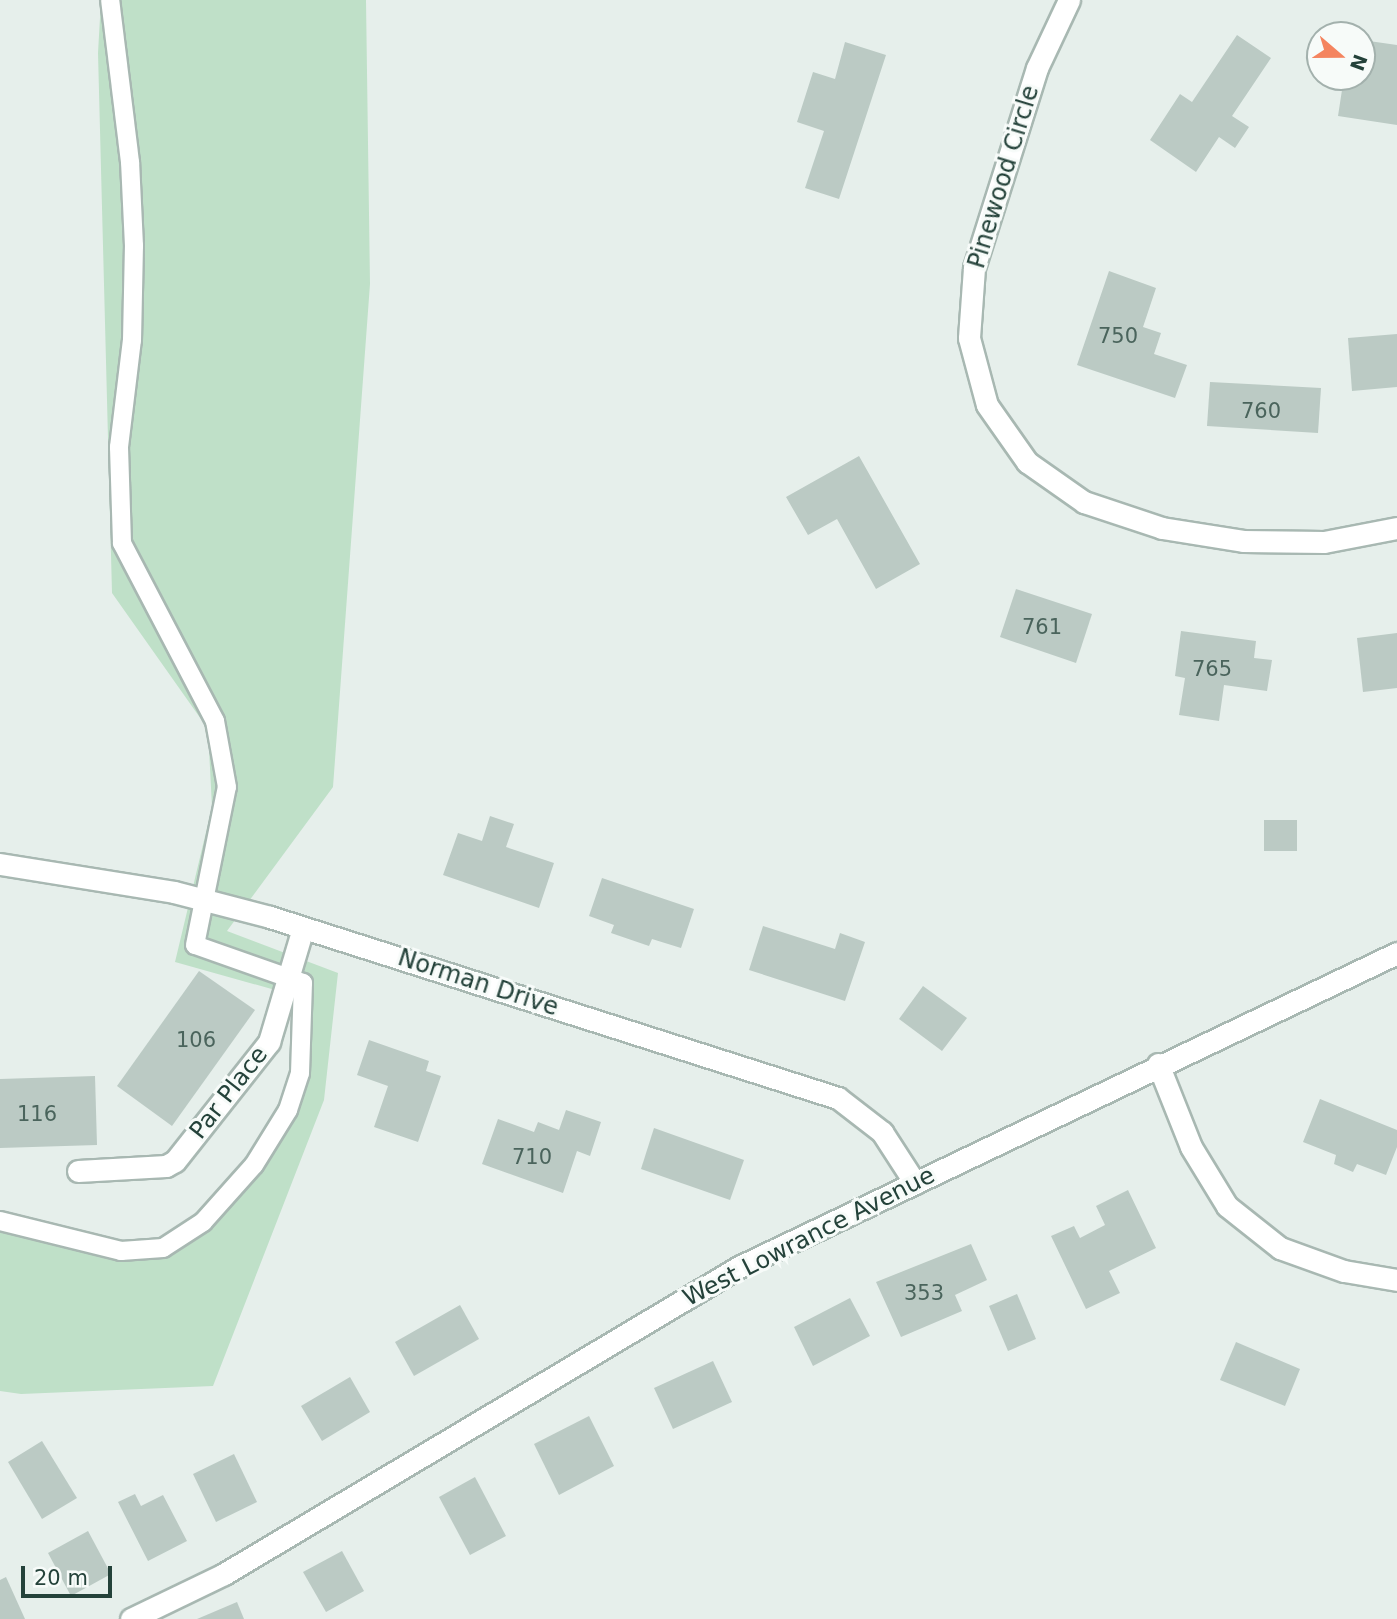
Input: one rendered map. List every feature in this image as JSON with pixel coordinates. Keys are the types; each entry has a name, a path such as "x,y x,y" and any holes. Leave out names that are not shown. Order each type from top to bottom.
{"street":[{"name":"Pinewood Circle","path":"1069,0 1037,68 974,268 969,338 987,405 1027,462 1084,502 1162,528 1242,541 1324,542 1397,528"},
{"name":"Norman Drive","path":"0,864 205,900 303,928 838,1098 882,1132 915,1183"},
{"name":"Par Place","path":"78,1171 166,1166 175,1161 269,1042 303,928"},
{"name":"West Lowrance Avenue","path":"131,1619 224,1574 739,1268 1158,1065 1397,953"},
{"path":"1158,1065 1191,1147 1227,1206 1280,1248 1344,1271 1397,1280"}],"lane":[{"path":"0,1221 121,1251 163,1248 203,1222 254,1165 296,1091 303,983 195,945 227,787 215,721 122,543 119,447 132,340 134,246 130,162 110,0"}],"green space":[{"path":"101,0 366,0 370,284 333,787 227,931 338,973 324,1100 213,1386 21,1394 0,1391 0,1211 101,1243 174,1236 211,1206 300,1093 300,997 175,962 212,807 208,729 112,593 98,53"}],"building":[{"path":"1237,35 1271,58 1232,116 1249,127 1235,148 1219,137 1196,172 1150,140 1180,94 1192,102"},
{"path":"845,42 886,55 839,199 805,188 824,131 797,122 813,72 835,79"},
{"path":"1376,42 1397,45 1397,125 1338,116 1342,91 1376,91"},
{"path":"1109,271 1156,288 1143,327 1161,333 1154,354 1187,365 1175,398 1077,365"},
{"path":"1397,334 1397,387 1352,391 1348,338"},
{"path":"1210,382 1321,388 1318,433 1207,426"},
{"path":"859,456 920,564 876,589 837,519 808,535 786,497"},
{"path":"1016,589 1092,614 1076,663 1000,637"},
{"path":"1181,631 1256,641 1254,658 1272,660 1267,691 1224,685 1219,721 1179,715 1185,678 1175,676"},
{"path":"1397,633 1397,688 1363,692 1357,638"},
{"path":"490,816 514,824 506,847 554,863 539,908 443,875 458,833 482,841"},
{"path":"1264,820 1297,820 1297,851 1264,851"},
{"path":"602,878 694,909 681,948 652,939 649,946 611,933 614,925 589,916"},
{"path":"763,926 835,949 840,933 865,942 845,1001 749,970"},
{"path":"199,971 255,1010 172,1126 117,1086"},
{"path":"923,986 967,1018 942,1051 899,1019"},
{"path":"369,1040 429,1061 426,1071 441,1076 418,1142 374,1127 388,1086 357,1075"},
{"path":"95,1076 97,1145 0,1148 0,1079"},
{"path":"1320,1099 1397,1130 1397,1147 1386,1175 1357,1164 1353,1172 1334,1164 1336,1155 1303,1142"},
{"path":"566,1110 601,1122 590,1156 577,1151 563,1193 482,1164 498,1119 534,1132 538,1122 559,1130"},
{"path":"654,1128 744,1160 730,1200 641,1169"},
{"path":"1128,1190 1156,1248 1109,1271 1120,1293 1086,1309 1051,1236 1074,1226 1080,1238 1105,1225 1096,1206"},
{"path":"971,1244 987,1280 955,1295 962,1311 901,1337 876,1282"},
{"path":"1017,1294 1036,1339 1008,1351 989,1306"},
{"path":"850,1298 870,1336 813,1366 794,1327"},
{"path":"460,1305 479,1339 414,1376 395,1342"},
{"path":"1236,1342 1300,1369 1285,1406 1220,1380"},
{"path":"713,1361 732,1402 673,1429 654,1388"},
{"path":"350,1377 370,1412 322,1441 301,1406"},
{"path":"589,1416 614,1466 559,1495 534,1444"},
{"path":"42,1441 77,1498 42,1519 8,1462"},
{"path":"234,1454 257,1502 216,1522 193,1474"},
{"path":"475,1477 506,1536 470,1555 439,1497"},
{"path":"135,1494 141,1506 163,1495 187,1541 148,1561 118,1502"},
{"path":"88,1531 111,1574 71,1596 48,1553"},
{"path":"342,1551 364,1591 326,1612 303,1572"},
{"path":"6,1577 25,1619 0,1619 0,1580"},
{"path":"237,1602 244,1619 197,1619"}]}
